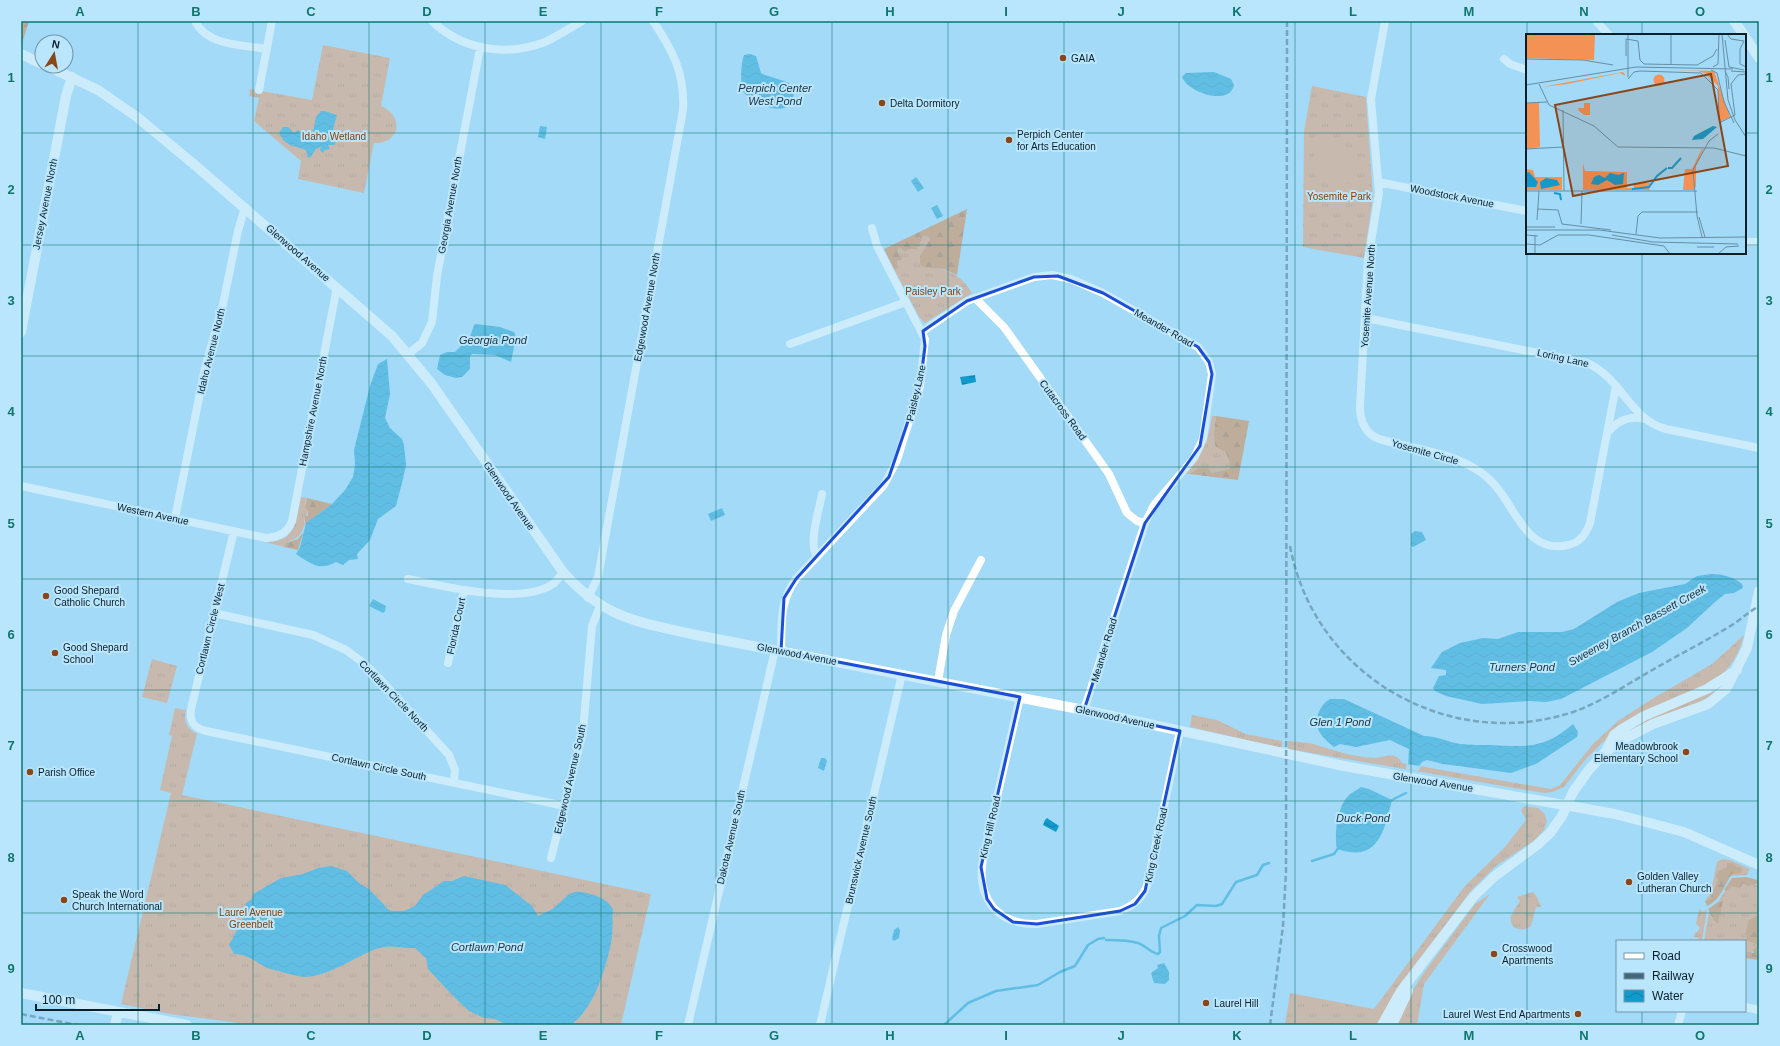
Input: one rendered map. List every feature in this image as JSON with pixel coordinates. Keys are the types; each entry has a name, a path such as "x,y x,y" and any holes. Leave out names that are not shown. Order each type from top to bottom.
{"street":[{"path":"195,21 204,33 214,39 267,49"},
{"path":"259,90 272,21"},
{"path":"432,21 451,36 480,48 499,50 531,46 554,37 582,21"},
{"name":"Edgewood Avenue North","path":"588,598 598,577 683,110 681,73 672,50 653,21"},
{"name":"Yosemite Avenue North","path":"1365,428 1361,419 1360,406 1368,260 1378,205 1378,182 1371,99 1385,21"},
{"path":"1596,21 1608,34"},
{"path":"1734,21 1743,34"},
{"path":"1746,39 1759,58"},
{"name":"Georgia Avenue North","path":"408,354 422,343 432,322 438,276 480,48"},
{"path":"21,54 34,60"},
{"path":"1504,59 1510,64 1526,70"},
{"name":"Glenwood Avenue","path":"65,74 98,90 119,104 245,207 378,323 408,354 449,409 563,572 588,598 616,614 648,624 1084,710 1386,774 1567,805 1632,818 1701,838 1759,865"},
{"name":"Jersey Avenue North","path":"21,332 66,96 72,77"},
{"name":"Woodstock Avenue","path":"1378,182 1526,211"},
{"name":"Idaho Avenue North","path":"175,518 205,368 223,304 238,231 245,207"},
{"name":"Paisley Lane","path":"778,650 784,598 796,579 879,492 894,467 920,386 925,346 923,331 877,246 872,228"},
{"path":"1746,242 1759,242"},
{"name":"Meander Road","path":"923,331 962,304 975,298 1034,277 1058,276 1070,279 1103,293 1198,347 1209,362 1212,374 1202,439 1194,458 1154,505 1145,523 1084,710"},
{"name":"Hampshire Avenue North","path":"284,533 292,521 337,287"},
{"name":"Cutacross Road","path":"975,298 1004,327 1109,474 1127,513 1137,521 1145,523"},
{"path":"790,344 906,302"},
{"name":"Loring Lane","path":"1366,318 1581,361 1600,369 1644,419 1652,424 1666,429 1759,448"},
{"name":"Yosemite Circle","path":"1365,428 1378,438 1454,458 1477,470 1501,492 1527,533 1538,541 1560,547 1576,543 1588,529 1616,386"},
{"path":"1607,432 1613,425 1625,419 1638,417 1644,419"},
{"name":"Western Avenue","path":"21,486 266,538 278,536 284,533"},
{"path":"817,557 814,552 813,543 822,494"},
{"name":"Cortlawn Circle West","path":"195,726 191,719 191,709 234,531"},
{"path":"938,681 946,636 954,611 981,560"},
{"path":"408,579 464,590 509,594 529,592 553,584 563,572"},
{"name":"Florida Court","path":"448,663 464,590"},
{"path":"1382,1025 1401,991 1466,906 1484,886 1550,833 1582,779 1605,752 1624,739 1653,724 1700,708 1715,700 1726,689 1748,648 1759,591"},
{"name":"Edgewood Avenue South","path":"551,858 583,732 592,626 600,606"},
{"name":"Cortlawn Circle North","path":"214,613 314,635 346,650 369,668 449,755 455,770 454,782"},
{"name":"Dakota Avenue South","path":"688,1025 778,650"},
{"name":"Brunswick Avenue South","path":"820,1025 902,674"},
{"name":"King Hill Road","path":"1020,697 983,858 981,878 987,899 994,909 1003,916 1025,924 1037,924"},
{"name":"Cortlawn Circle South","path":"195,726 206,731 565,806"},
{"name":"King Creek Road","path":"1037,924 1120,911 1135,904 1146,891 1180,731"},
{"path":"1392,1025 1405,996 1433,949"},
{"path":"21,993 187,1025"},
{"path":"1746,1007 1759,1010"},
{"path":"115,1025 118,1012"},
{"path":"1678,1025 1682,1012"}],"highlighted area":[{"path":"1058,276 1103,293 1198,347 1209,362 1212,374 1200,446 1145,523 1084,710 1180,731 1145,891 1135,904 1120,911 1037,924 1013,922 994,909 987,899 981,867 1020,697 781,651 784,598 796,579 889,477 920,386 925,346 923,331 967,301 1034,277"}],"green space":[{"path":"21,21 29,21 21,47"},
{"path":"1237,21 1237,22 1152,22"},
{"name":"Idaho Wetland","path":"323,45 390,58 381,106 394,116 396,129 394,134 389,139 383,142 374,143 364,193 298,179 301,161 254,121 259,98 249,96 250,89 312,100"},
{"name":"Yosemite Park","path":"1312,86 1366,97 1373,197 1364,258 1303,247 1304,131"},
{"path":"1314,135 1333,139 1346,146 1353,159 1355,179 1314,176"},
{"path":"1335,184 1357,184 1356,199 1335,198"},
{"path":"967,209 957,275 944,269 923,267 920,264 920,256 930,239 927,235 923,236 917,249 909,249 905,252 899,247 898,252 902,257 901,260 897,261 898,268 894,269 884,249"},
{"name":"Paisley Park","path":"927,235 930,239 920,256 924,267 939,268 958,276 968,286 972,293 925,323 919,317 894,269 897,267 899,247 905,252 923,236"},
{"path":"1212,416 1216,416 1214,433 1215,446 1225,450 1230,463 1230,470 1212,473 1199,468 1189,474 1186,474 1204,447"},
{"path":"1216,416 1249,421 1238,480 1189,474 1199,468 1208,468 1212,473 1230,469 1230,463 1225,451 1215,446 1214,433"},
{"path":"301,497 307,498 305,503 308,511 304,522 305,524 300,535 286,543 284,547 265,542 283,539 289,535 296,522"},
{"path":"307,498 332,504 305,524 305,517 308,515 308,511 305,507"},
{"path":"303,533 298,550 284,547 286,543 298,539"},
{"path":"1744,635 1733,661 1715,681 1609,736 1585,760 1564,787 1552,792 1544,793 1288,749 1288,741 1310,743 1358,756 1374,758 1393,756 1399,759 1402,763 1551,789 1560,785 1593,744 1618,721 1712,664"},
{"path":"152,659 177,666 167,703 142,697"},
{"path":"1713,690 1715,693 1692,706 1628,733 1626,729"},
{"name":"Laurel Avenue Greenbelt","path":"175,708 186,710 185,718 188,727 197,734 182,795 651,894 621,1025 254,1025 170,1014 121,1004 171,793 160,790 172,736 169,735"},
{"path":"1192,715 1217,720 1246,734 1282,741 1282,748 1190,727"},
{"path":"1524,806 1538,808 1544,813 1547,821 1544,830 1535,840 1496,866 1470,892 1404,981 1379,1025 1285,1025 1290,993 1374,1009 1464,887 1505,847 1526,820 1521,810"},
{"path":"1722,859 1730,860 1750,869 1747,875 1731,876 1735,867 1718,871 1715,876 1718,879 1710,899 1705,901 1711,892 1717,862"},
{"path":"1727,863 1732,863 1736,867 1740,867 1742,869 1741,873 1732,874 1719,896 1712,904 1707,906 1705,901 1710,899 1718,879 1715,876 1718,871 1727,867"},
{"path":"1746,877 1758,880 1757,884 1747,886 1743,883 1740,888 1732,886 1726,891 1724,890 1732,878"},
{"path":"1743,883 1759,885 1759,915 1754,918 1745,935 1747,936 1746,939 1757,946 1752,953 1746,953 1746,940 1704,940 1709,912 1715,923 1719,901 1718,902 1723,894 1733,886"},
{"path":"1533,892 1541,907 1536,907 1531,926 1524,929 1514,927 1511,916 1520,901 1517,897"},
{"path":"1490,894 1424,984 1417,1025 1395,1025 1408,997 1425,971 1475,904"},
{"path":"1723,901 1718,924 1714,921 1708,909 1718,902"},
{"path":"1699,909 1703,912 1707,910 1702,940 1696,937 1694,938 1695,932 1697,932 1700,928 1696,924"},
{"path":"1759,915 1759,960 1746,958 1746,953 1754,953 1753,950 1757,946 1756,944 1746,940 1747,936 1745,935 1749,920"}],"water":[{"name":"Perpich Center West Pond","path":"750,54 756,56 761,73 788,83 794,87 791,103 787,107 776,109 769,107 755,101 744,93 741,83 742,63 744,55"},
{"path":"1214,72 1231,79 1234,85 1231,92 1225,95 1208,95 1192,88 1182,77 1186,73"},
{"path":"321,111 337,115 332,133 337,134 335,145 328,145 330,149 325,150 323,153 320,150 321,147 316,149 310,158 308,157 306,150 290,145 284,141 279,133 283,127 288,127 294,133 298,130 304,134 309,131 313,132 316,117"},
{"path":"540,126 547,127 545,139 538,137"},
{"path":"916,177 924,188 918,192 911,181"},
{"path":"937,205 943,216 937,219 931,208"},
{"name":"Georgia Pond","path":"474,325 500,327 514,332 516,337 511,362 495,355 472,354 470,356 470,369 462,377 456,378 445,375 437,369 440,355 447,352 455,352 470,337"},
{"path":"387,359 390,394 385,418 390,428 402,439 406,465 396,506 378,519 370,540 357,554 358,559 349,560 343,565 336,562 325,566 315,565 296,554 300,547 306,523 332,504 345,490 353,477 355,465 354,450 370,386 378,364"},
{"path":"975,375 976,382 962,385 960,377"},
{"path":"722,508 725,515 711,521 708,514"},
{"path":"1415,531 1422,532 1426,540 1413,547 1411,546 1411,534"},
{"name":"Turners Pond","path":"1711,574 1724,575 1732,578 1742,584 1743,588 1734,593 1725,594 1687,628 1652,652 1561,699 1546,702 1528,701 1482,704 1446,696 1435,691 1433,688 1439,676 1446,675 1446,670 1431,668 1442,652 1460,643 1483,638 1498,639 1518,632 1562,632 1574,629 1617,602 1639,593 1685,584 1697,576"},
{"path":"373,599 386,606 383,613 369,606"},
{"name":"Glen 1 Pond","path":"1330,699 1344,699 1424,736 1460,744 1515,746 1535,745 1553,738 1573,724 1578,732 1577,737 1536,764 1511,773 1443,764 1427,760 1422,762 1417,769 1408,767 1409,749 1390,740 1356,747 1340,744 1334,747 1321,735 1317,724 1320,709"},
{"path":"821,758 825,758 827,761 824,771 818,768"},
{"name":"Duck Pond","path":"1361,787 1369,789 1392,800 1386,823 1377,842 1370,848 1362,852 1351,852 1337,849 1336,829 1341,807 1348,796"},
{"path":"1047,818 1059,826 1056,832 1043,825"},
{"name":"Cortlawn Pond","path":"331,866 347,871 360,884 369,889 391,911 404,911 415,906 423,895 444,881 452,881 464,876 505,885 532,906 538,916 553,908 572,893 586,893 602,898 613,909 612,937 603,973 593,998 579,1018 570,1025 507,1025 495,1019 484,1018 469,1011 428,969 426,958 415,948 380,948 332,970 315,976 306,977 267,968 247,957 234,954 229,945 246,913 246,903 252,899 253,894 281,878 303,874 318,868"},
{"path":"898,927 900,930 899,938 894,941 892,939 894,930"},
{"path":"1164,963 1169,972 1169,980 1165,984 1154,983 1151,973 1158,968 1157,965"}],"pier":[{"path":"1406,764 1421,766 1418,771 1406,769"}],"waterway":[{"name":"Sweeney Branch Bassett Creek","path":"1390,801 1406,793"},
{"name":"Sweeney Branch Bassett Creek","path":"1312,861 1334,854 1339,847"},
{"name":"Sweeney Branch Bassett Creek","path":"1106,940 1134,942 1141,944 1158,954 1160,952 1159,936 1161,928 1185,916 1197,905 1216,906 1222,904 1236,882 1257,875 1263,865 1269,863"},
{"name":"Sweeney Branch Bassett Creek","path":"944,1025 968,1003 996,991 1038,985 1060,972 1075,966 1088,945 1098,939 1104,938"}],"railway":[{"path":"1270,1025 1283,926 1286,872 1287,21"},
{"path":"1290,546 1304,592 1327,633 1357,666 1394,693 1435,712 1480,722 1526,722 1573,712 1609,696 1653,669 1721,632 1759,606"},
{"path":"21,1014 77,1025"}],"place":[{"name":"GAIA","path":"1063,58"},
{"name":"Delta Dormitory","path":"882,103"},
{"name":"Perpich Center for Arts Education","path":"1009,140"},
{"name":"Good Shepard Catholic Church","path":"46,596"},
{"name":"Good Shepard School","path":"55,653"},
{"name":"Meadowbrook Elementary School","path":"1686,752"},
{"name":"Parish Office","path":"30,772"},
{"name":"Golden Valley Lutheran Church","path":"1629,882"},
{"name":"Speak the Word Church International","path":"64,900"},
{"name":"Crosswood Apartments","path":"1494,954"},
{"name":"Laurel Hill","path":"1206,1003"},
{"name":"Laurel West End Apartments","path":"1578,1014"}]}
